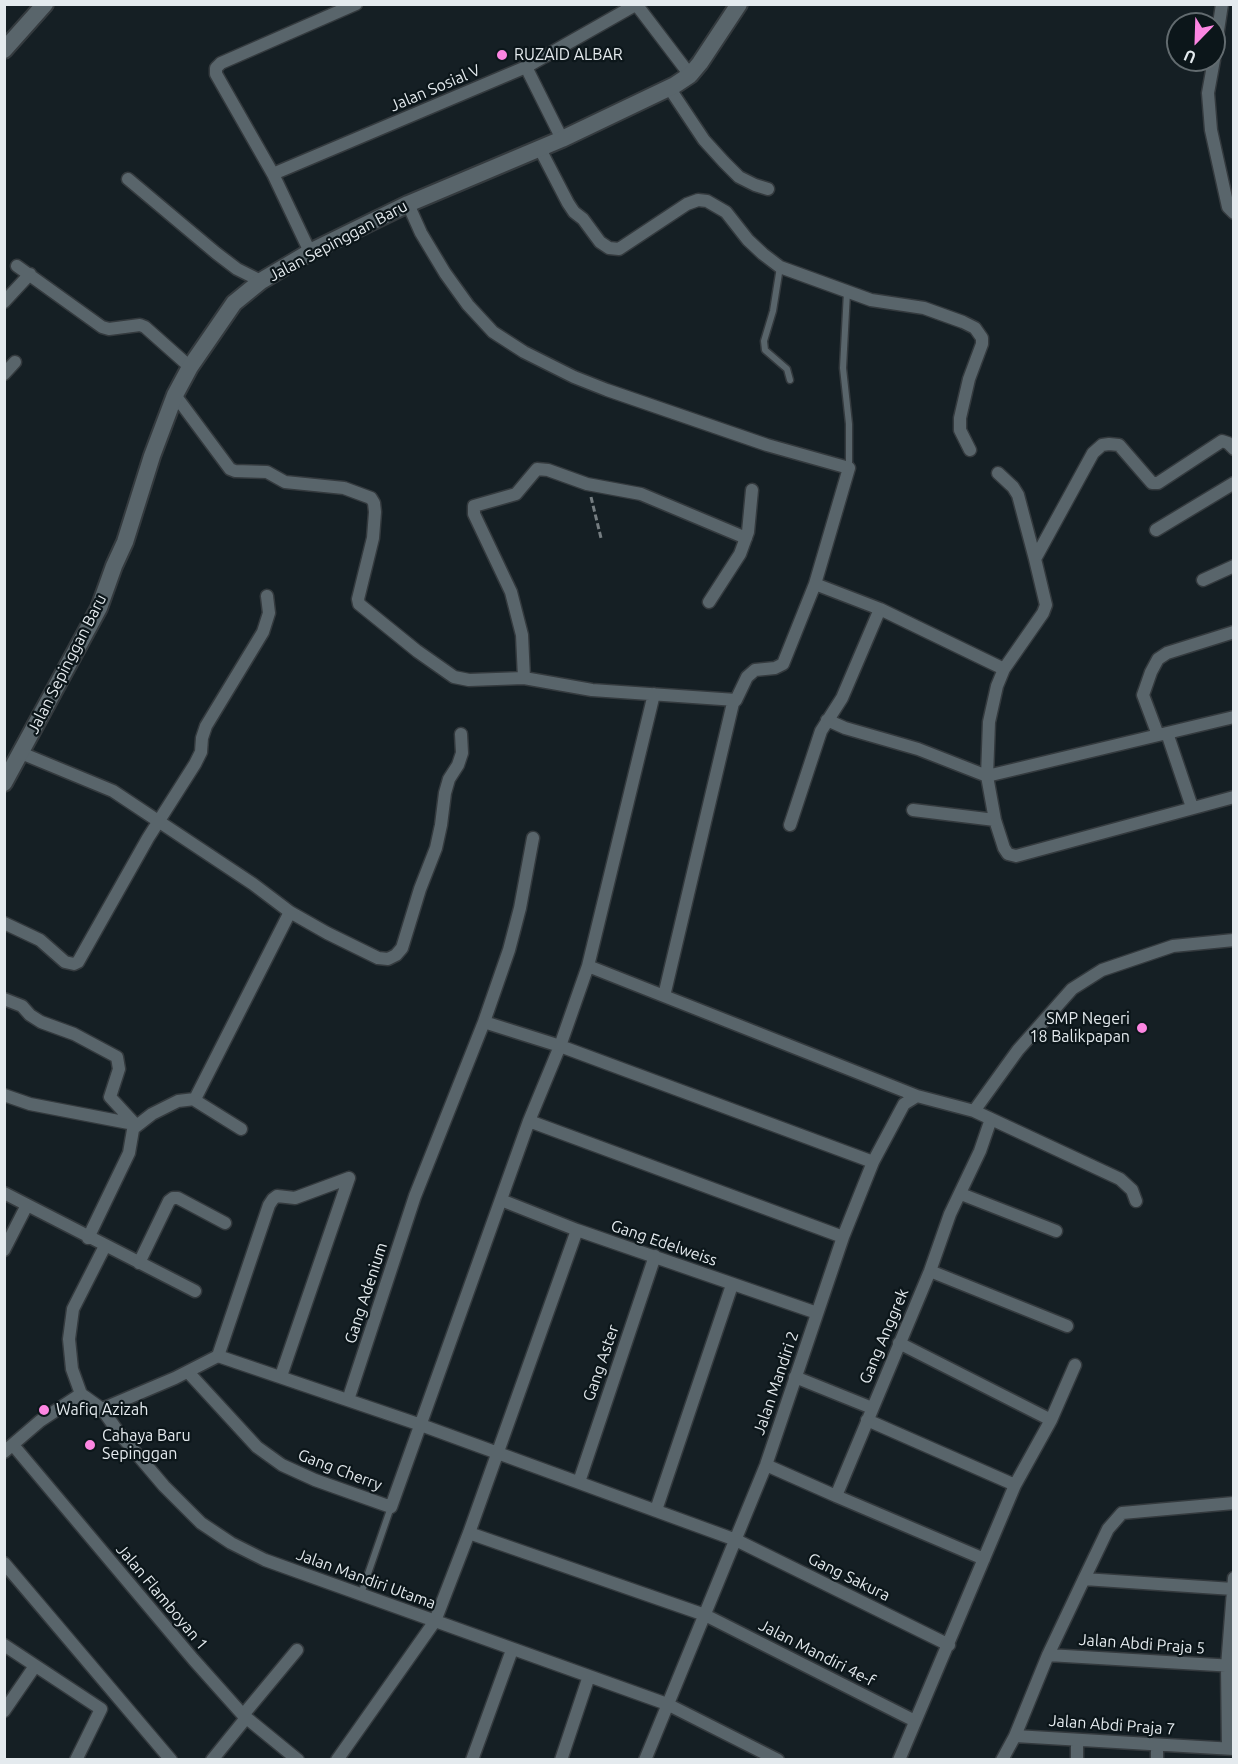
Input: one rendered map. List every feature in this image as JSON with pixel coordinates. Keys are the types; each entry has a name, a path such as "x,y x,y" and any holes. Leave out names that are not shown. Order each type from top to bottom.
{"street":[{"path":"4,50 45,4"},
{"path":"310,252 273,174 216,74 216,68 221,63 356,4"},
{"name":"Jalan Sepinggan Baru","path":"4,783 99,608 125,542 152,456 175,395 190,367 234,303 261,281 310,252 408,204 540,149 670,88 690,75 700,63 739,4"},
{"path":"636,5 690,75"},
{"name":"Jalan Sosial V","path":"273,174 526,67 636,5"},
{"path":"526,67 562,139"},
{"path":"1212,72 1208,93 1211,130 1228,207 1233,213"},
{"path":"670,88 704,140 724,162 740,177 768,189"},
{"path":"540,149 574,212 583,219 600,242 609,248 619,249 687,204 698,200 707,201 726,212 756,247 780,267 879,302 924,308 963,322 980,333 981,344 969,379 960,418 960,430 970,450"},
{"path":"128,179 216,253 237,269 261,281"},
{"path":"408,204 421,233 445,273 468,304 493,332 542,363 607,390 708,426 849,468 815,584 783,664 775,668 755,670 747,677 733,703 664,996"},
{"path":"17,266 102,327 109,329 140,325 145,327 190,367"},
{"path":"4,302 30,274"},
{"path":"4,374 15,362"},
{"path":"175,395 231,469 267,472 285,482 344,488 371,498 375,512 373,538 358,598 359,604 362,609 454,677 489,680 524,678 592,690 736,700"},
{"path":"1035,559 1093,453 1102,445 1119,446 1152,483 1158,483 1222,441 1233,448"},
{"path":"524,678 522,635 511,592 474,514 474,506 516,494 537,469 548,470 587,484 640,494 746,538"},
{"path":"998,473 1008,481 1018,495 1046,605 1043,613 1004,669 991,705 988,722 987,776 995,820 1008,854 1016,856 1233,796"},
{"path":"1156,530 1233,483"},
{"path":"709,602 740,554 746,538 752,490"},
{"path":"1203,580 1233,566"},
{"path":"815,584 880,609 1004,669"},
{"path":"4,923 40,940 65,962 74,964 78,962 158,822 195,764 201,752 206,726 263,632 269,613 267,596"},
{"path":"790,825 821,732 842,698 880,609"},
{"path":"1192,807 1143,695 1151,672 1158,660 1167,653 1233,632"},
{"path":"391,1507 529,1121 560,1046 588,966 654,694"},
{"path":"827,720 845,728 918,749 987,776 1233,717"},
{"path":"21,753 113,791 254,884 290,912 378,958 388,959 396,956 402,948 436,848 445,793 462,753 461,734"},
{"path":"913,810 995,820"},
{"name":"Gang Adenium","path":"348,1400 415,1196 484,1022 509,950 520,908 533,838"},
{"path":"195,1099 290,912"},
{"path":"974,1111 1018,1050 1072,989 1102,970 1173,946 1233,940"},
{"path":"588,966 917,1096 974,1111 1119,1179 1132,1190 1136,1201"},
{"path":"4,999 21,1006 30,1016 41,1022 74,1034 117,1057 119,1069 110,1097 134,1126"},
{"path":"484,1022 560,1046 873,1162"},
{"path":"4,1095 30,1104 134,1126 171,1104 195,1099"},
{"name":"Jalan Mandiri 2","path":"645,1760 766,1465 843,1237 873,1162 904,1104 917,1096"},
{"path":"195,1099 241,1129"},
{"name":"Gang Anggrek","path":"836,1496 930,1272 950,1214 980,1151 991,1119"},
{"path":"529,1121 843,1237"},
{"path":"88,1238 129,1153 134,1126"},
{"path":"102,1409 218,1356 273,1199 277,1196 295,1198 349,1178 280,1377"},
{"path":"4,1194 195,1291"},
{"path":"961,1194 1056,1231"},
{"path":"139,1263 169,1201 173,1198 178,1198 225,1223"},
{"name":"Gang Edelweiss","path":"501,1200 577,1230 817,1313"},
{"path":"4,1250 27,1205"},
{"path":"337,1760 435,1621 470,1533 577,1230"},
{"path":"9,1448 40,1421 81,1394 72,1369 69,1339 73,1309 105,1246"},
{"name":"Gang Aster","path":"579,1482 655,1256"},
{"path":"930,1272 1067,1326"},
{"path":"656,1510 732,1285"},
{"path":"899,1343 1051,1420"},
{"name":"Gang Sakura","path":"218,1356 421,1425 736,1540 949,1645"},
{"path":"899,1760 1015,1485 1051,1420 1075,1365"},
{"name":"Gang Cherry","path":"188,1371 257,1447 282,1466 391,1507"},
{"path":"795,1377 872,1407"},
{"name":"Jalan Mandiri Utama","path":"81,1394 102,1409 119,1433 164,1486 201,1523 231,1543 265,1560 667,1704 778,1760"},
{"path":"867,1420 1015,1485"},
{"name":"Jalan Flamboyan 1","path":"9,1448 192,1659 245,1716 298,1760"},
{"path":"766,1465 984,1559"},
{"path":"1002,1760 1015,1736 1048,1655 1108,1529 1122,1513 1233,1503"},
{"name":"Jalan Mandiri 4e-f","path":"470,1533 705,1615 915,1721"},
{"path":"4,1563 171,1760"},
{"path":"1084,1579 1233,1584 1230,1666 1231,1749"},
{"path":"4,1644 101,1709 123,1705"},
{"path":"212,1760 297,1650"},
{"path":"472,1760 512,1650"},
{"name":"Jalan Abdi Praja 5","path":"1048,1655 1230,1666"},
{"path":"4,1711 36,1666"},
{"path":"561,1760 589,1676"},
{"path":"76,1760 101,1709"},
{"name":"Jalan Abdi Praja 7","path":"1015,1736 1231,1749"},
{"path":"1077,1740 1077,1760"},
{"path":"1157,1745 1157,1760"}],"lane":[{"path":"780,267 773,311 764,341 765,350 787,369 790,380"},
{"path":"847,292 843,368 849,424 849,468"},
{"name":"Gang Cherry","path":"360,1594 391,1507"}],"path":[{"path":"587,484 601,538"}],"place":[{"name":"RUZAID ALBAR","path":"502,55"},
{"name":"SMP Negeri 18 Balikpapan","path":"1142,1028"},
{"name":"Wafiq Azizah","path":"44,1410"},
{"name":"Cahaya Baru Sepinggan","path":"90,1445"}]}
